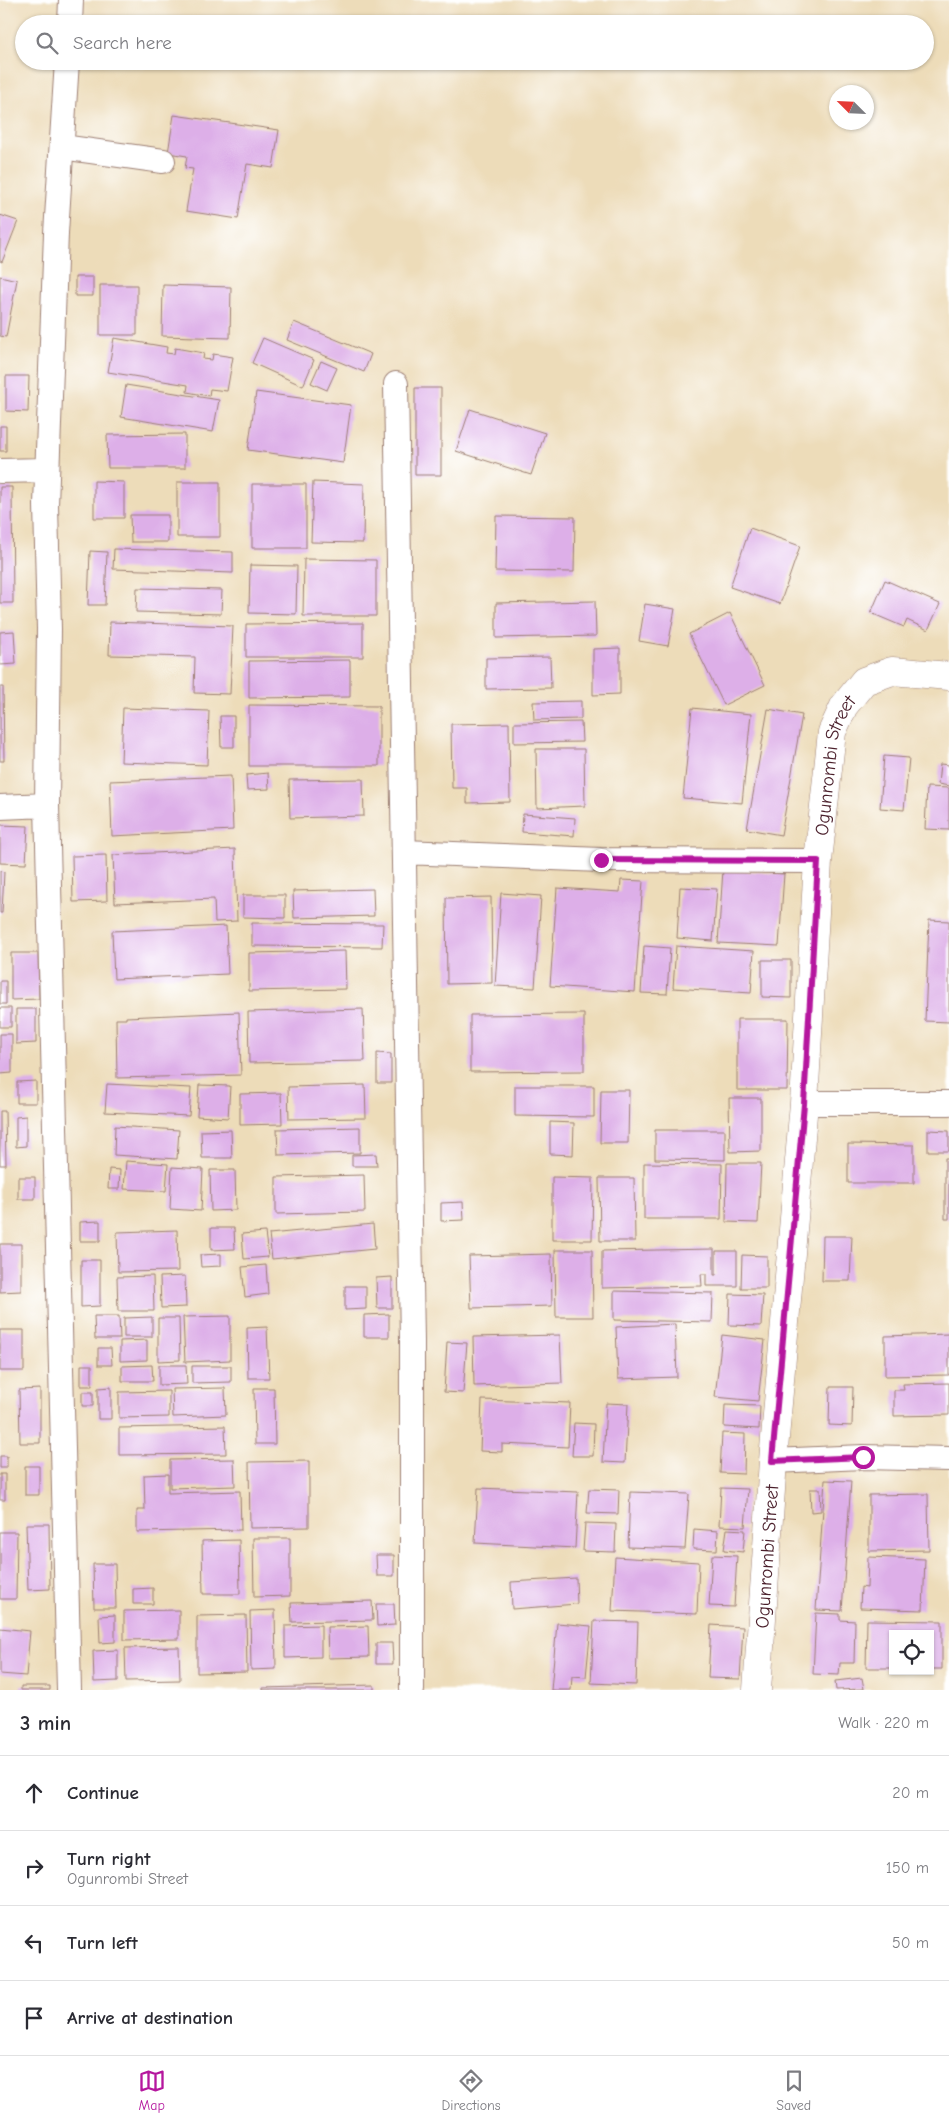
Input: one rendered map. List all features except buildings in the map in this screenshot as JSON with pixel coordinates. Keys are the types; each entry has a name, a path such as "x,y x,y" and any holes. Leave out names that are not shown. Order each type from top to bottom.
{"street":[{"path":"70,15 71,0"},
{"path":"66,70 47,470 49,629 47,805 69,1690"},
{"path":"62,147 162,161"},
{"path":"396,384 412,1341 412,1690"},
{"path":"0,471 47,470"},
{"name":"Ogunrombi Street","path":"757,1690 772,1461 804,1104 818,861 832,732 844,706 864,681 892,671 949,676"},
{"path":"0,807 47,805"},
{"path":"404,852 601,860 818,861"},
{"path":"804,1104 949,1102"},
{"path":"772,1461 863,1457 949,1459"}],"route":[{"path":"601,860 818,861 804,1104 772,1461 863,1457"}]}
